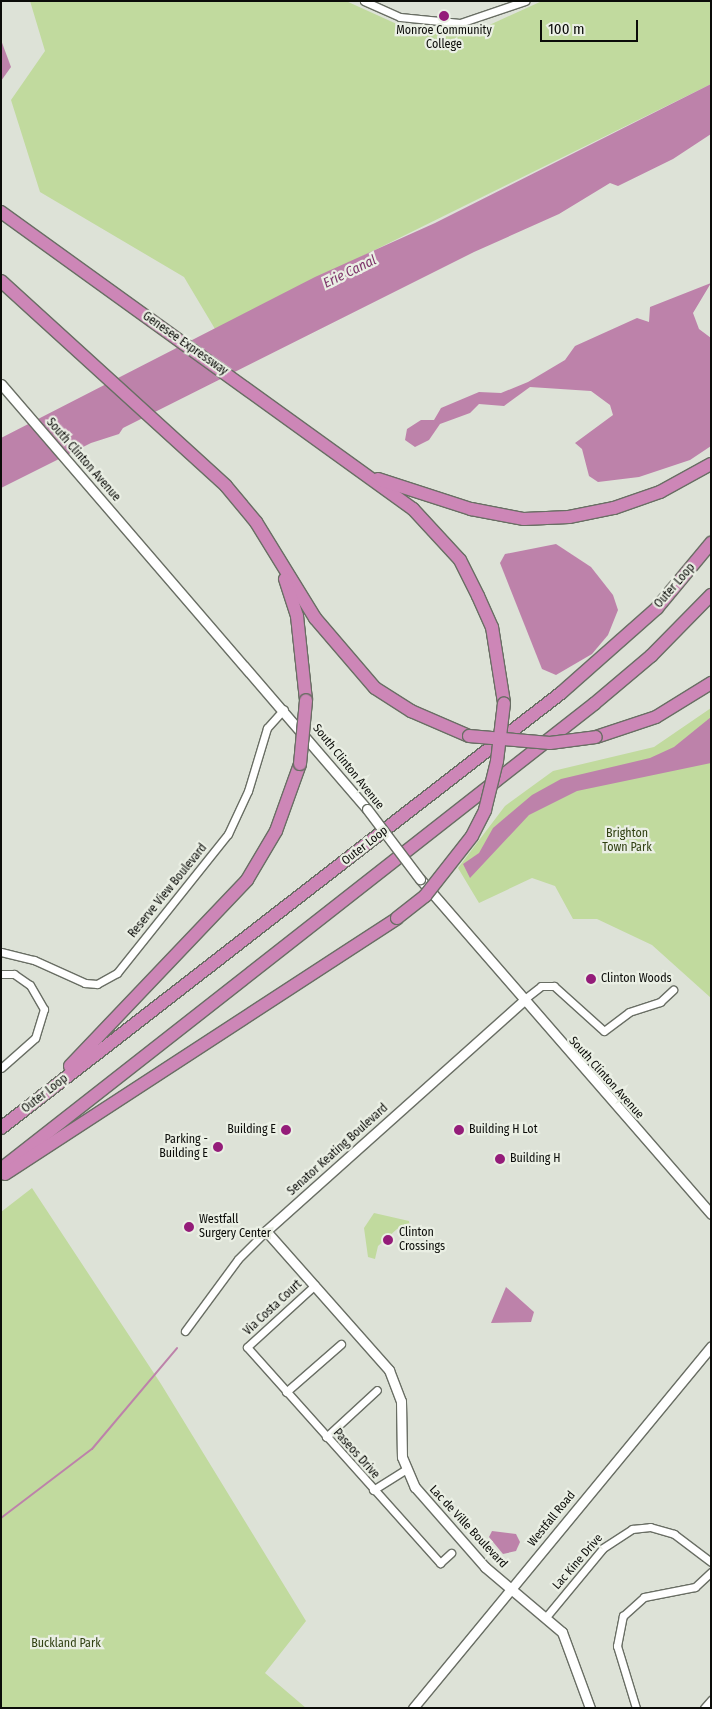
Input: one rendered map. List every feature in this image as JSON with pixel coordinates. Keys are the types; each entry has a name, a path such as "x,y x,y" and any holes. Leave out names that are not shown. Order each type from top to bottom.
{"highway":[{"name":"Genesee Expressway","path":"1,212 158,326 252,390 413,510 460,560 492,627 504,703 497,761 485,810 472,836 451,868 398,918 1,1177"},
{"path":"1,281 177,438 237,499 321,625 375,688 411,711 469,736 550,743 596,736 656,717 711,683"},
{"path":"368,476 471,509 524,519 568,517 614,508 660,492 711,464"},
{"name":"Outer Loop","path":"1,1128 568,688 657,608 711,543"},
{"path":"42,1096 247,880 276,831 300,764 306,700 297,616 280,562"},
{"path":"1,1168 594,704 651,656 711,595"}],"street":[{"path":"364,1 400,17 460,23 525,1"},
{"name":"South Clinton Avenue","path":"1,384 284,709 367,809 420,879 522,1002 711,1214"},
{"name":"Reserve View Boulevard","path":"1,952 34,960 85,983 102,982 117,973 228,834 248,791 267,728 284,709"},
{"path":"1,974 14,974 30,985 44,1009 35,1038 1,1068"},
{"path":"522,1002 541,986 554,986 604,1032 629,1012 660,1002 673,990"},
{"name":"Senator Keating Boulevard","path":"185,1331 238,1259 266,1231 522,1002"},
{"name":"Lac de Ville Boulevard","path":"266,1231 315,1285 394,1379 401,1401 401,1449 406,1469 422,1496 484,1567 546,1617 571,1646 590,1708"},
{"name":"Via Costa Court","path":"247,1347 315,1285"},
{"path":"286,1392 341,1344"},
{"name":"Westfall Road","path":"413,1708 711,1346"},
{"name":"Paseos Drive","path":"247,1347 440,1563 451,1553"},
{"path":"326,1437 377,1390"},
{"path":"373,1490 406,1469"},
{"name":"Lac Kine Drive","path":"546,1617 603,1548 632,1529 650,1527 674,1534 711,1562"},
{"path":"636,1708 616,1646 623,1616 636,1601 695,1587 711,1572"},
{"path":"704,1708 711,1700"}],"green space":[{"path":"30,1 346,1 399,25 434,28 485,27 542,1 711,1 711,84 215,329 184,277 40,192 11,100 45,51"},
{"name":"Brighton Town Park","path":"711,708 711,998 652,945 597,919 573,919 555,886 532,878 479,903 458,868 505,806 553,771 654,747"},
{"name":"Buckland Park","path":"32,1188 161,1384 306,1621 265,1673 306,1708 1,1708 1,1212"},
{"path":"374,1213 409,1221 410,1227 397,1229 378,1246 375,1259 368,1257 364,1228"}],"water":[{"path":"1,40 11,67 1,81"},
{"name":"Erie Canal","path":"711,84 711,134 673,159 618,186 610,183 559,214 474,252 123,428 119,434 91,443 1,488 1,438 315,277 435,223"},
{"path":"711,283 693,313 699,329 711,338 711,446 690,460 639,477 598,482 589,476 582,449 575,443 613,415 610,405 591,391 530,387 504,406 479,404 470,413 440,424 429,440 415,447 405,440 407,429 421,420 434,420 441,408 479,392 501,393 528,382 565,360 575,346 637,318 649,322 650,307"},
{"path":"556,544 591,567 613,595 618,610 608,635 592,654 556,675 542,669 500,563 505,554"},
{"path":"711,717 711,763 577,791 529,815 470,878 463,864 479,853 493,828 532,795 561,779 650,758 674,747"},
{"path":"506,1287 534,1312 531,1322 491,1323"},
{"path":"492,1531 516,1534 520,1542 516,1551 503,1554 489,1537"}],"waterway":[{"path":"1,1518 92,1449 177,1348"}],"place":[{"name":"Monroe Community College","path":"444,16"},
{"name":"Clinton Woods","path":"591,979"},
{"name":"Building E","path":"286,1130"},
{"name":"Building H Lot","path":"459,1130"},
{"name":"Parking - Building E","path":"218,1147"},
{"name":"Building H","path":"500,1159"},
{"name":"Westfall Surgery Center","path":"189,1227"},
{"name":"Clinton Crossings","path":"388,1240"}]}
